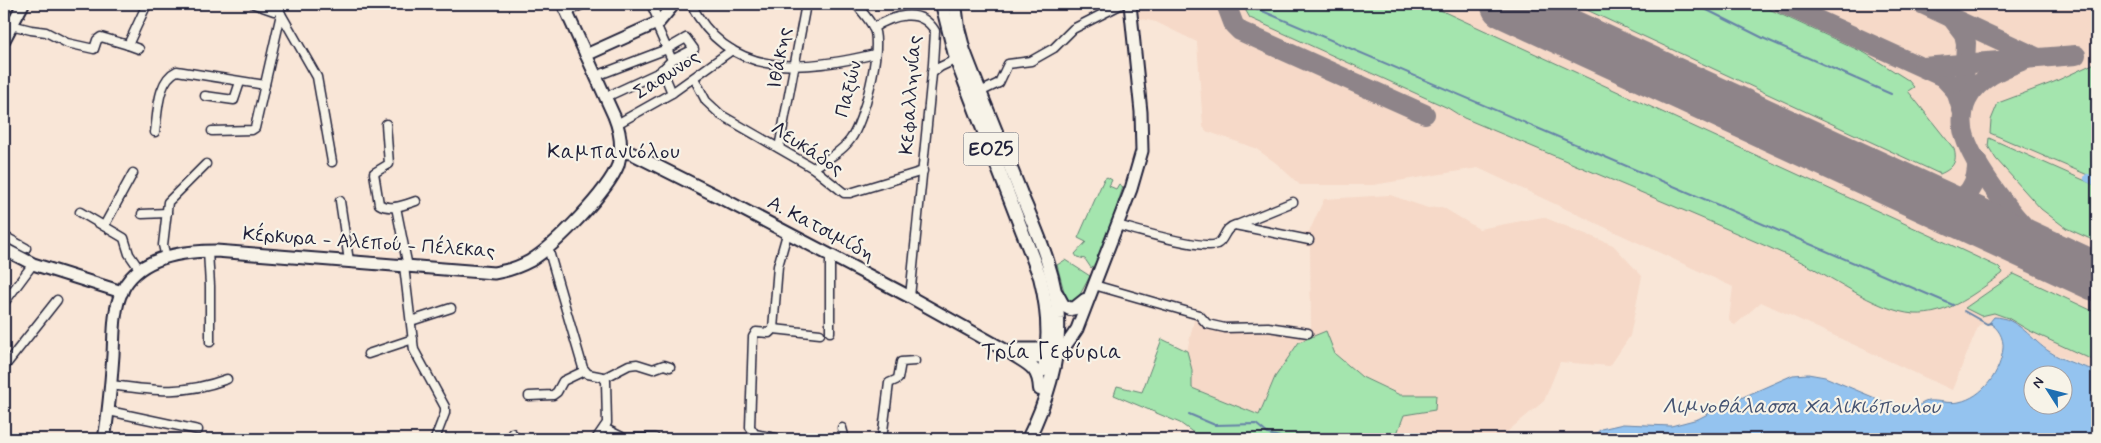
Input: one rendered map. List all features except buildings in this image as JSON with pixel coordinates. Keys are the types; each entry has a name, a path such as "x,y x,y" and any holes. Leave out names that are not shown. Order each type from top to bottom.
{"main road":[{"path":"4,40 8,26 23,4"},
{"path":"586,55 657,23 674,4"},
{"name":"ΕΟ25","path":"942,4 947,28 980,92 1041,244 1054,288 1058,318 1027,439"},
{"name":"ΕΟ25","path":"955,4 961,57 1038,268 1046,299 1049,348 1044,399 1027,439"},
{"path":"1049,348 1068,331 1090,291 1118,225 1138,169 1142,144 1142,112 1130,4"},
{"name":"Κέρκυρα - Αλεπού - Πέλεκας","path":"104,439 109,411 116,315 122,292 129,280 140,270 166,257 208,251 486,273 500,272 523,264 548,248 609,181 618,165 620,152 617,124 565,8"},
{"name":"Α. Κατσιμίδη","path":"620,152 631,153 721,198 1001,346 1014,355 1022,358 1049,348"},
{"path":"4,249 33,264 122,292"},
{"path":"1054,288 1060,301 1068,309 1075,308 1090,291"},
{"name":"Α. Κατσιμίδη","path":"1001,346 1023,350 1049,348"},
{"path":"1014,355 1034,368 1039,375 1040,389"}],"street":[{"path":"128,45 147,4"},
{"path":"254,4 274,10 282,9"},
{"path":"565,8 584,4"},
{"path":"650,4 672,60"},
{"path":"691,4 711,34 732,50 755,61 795,67 833,63 875,54"},
{"name":"Ιθάκης","path":"780,148 806,4"},
{"path":"856,4 873,28"},
{"path":"980,92 999,83 1008,64 1031,61 1054,48 1073,29 1122,4"},
{"path":"212,131 254,129 282,9"},
{"path":"282,9 317,77 332,162"},
{"name":"Κεφαλληνίας","path":"873,28 890,18 904,14 924,20 935,31 910,298"},
{"path":"8,26 46,32 67,43 94,49 100,37 139,49"},
{"name":"Παξών","path":"814,168 847,144 855,132 866,99 875,54 876,38 873,28"},
{"path":"596,76 667,49 686,38 694,49 672,60 662,69 606,97"},
{"name":"Σασωνος","path":"617,124 672,93 732,50"},
{"path":"932,73 961,57"},
{"path":"662,69 672,93"},
{"path":"155,132 163,86 171,74 177,72 265,86"},
{"name":"Λευκάδος","path":"694,78 706,101 718,113 748,132 814,168 846,194 922,171"},
{"path":"205,96 234,100 240,82"},
{"path":"386,124 389,164 375,170 374,175 379,204 381,206 396,207 416,201"},
{"path":"166,257 163,245 170,198 206,164"},
{"path":"104,226 133,174"},
{"path":"340,201 349,261"},
{"path":"1118,225 1173,240 1213,245 1220,242 1228,228 1293,202"},
{"path":"396,207 406,266 410,321 416,356 423,365 445,408 436,439"},
{"path":"80,212 125,240 129,254 140,270"},
{"path":"142,214 167,212"},
{"path":"1237,225 1309,240"},
{"path":"780,439 755,434 751,430 753,336 756,332 771,333 774,329 778,266 787,234"},
{"path":"4,236 26,248"},
{"path":"548,248 584,371"},
{"path":"208,251 210,342"},
{"path":"830,256 830,332"},
{"path":"4,303 33,264"},
{"path":"1090,291 1199,315 1209,325 1232,328 1268,327 1308,333"},
{"path":"4,367 57,300"},
{"path":"410,321 451,308"},
{"path":"774,329 820,334"},
{"path":"368,354 413,339"},
{"path":"882,439 889,383 898,379 901,362 915,361"},
{"path":"529,396 553,395 557,392 563,381 584,371 604,378 629,365 638,364 651,368 664,365 670,367"},
{"path":"596,439 607,420 606,382 604,378"},
{"path":"111,385 158,391 182,391 205,388 227,379"},
{"path":"109,411 198,430"},
{"path":"604,428 624,438 655,438"},
{"path":"842,428 845,439"}],"shaded area":[{"path":"1137,4 2097,4 2097,371 2048,351 2027,332 1998,317 1989,320 1989,323 1979,325 1952,390 1761,302 1735,325 1729,319 1733,287 1478,168 1373,185 1300,185 1276,163 1255,148 1206,131 1203,126 1197,42 1156,22 1137,18"},
{"path":"1390,195 1428,208 1442,207 1479,229 1543,217 1613,245 1642,276 1630,336 1610,366 1560,362 1544,401 1508,431 1505,439 1395,439 1404,415 1435,410 1362,377 1335,354 1275,377 1259,415 1192,388 1192,370 1187,351 1195,316 1203,324 1270,329 1302,334 1311,329 1310,247 1300,244 1304,232 1309,232 1324,199"}],"green space":[{"path":"1242,4 1427,4 1934,237 1998,267 2003,272 1961,302 1939,311 1927,314 1914,314 1884,306 1791,257 1464,118 1448,108 1250,18"},
{"path":"1574,4 1758,4 1865,53 1908,80 1914,87 1908,91 1954,149 1955,158 1953,164 1948,170 1940,174"},
{"path":"2097,62 2097,179 1990,133 1991,120 1998,103 2054,82"},
{"path":"1989,138 2097,186 2097,242 2066,228 2041,209 1996,159 1988,146"},
{"path":"1107,177 1112,180 1109,186 1116,189 1119,184 1123,187 1105,242 1096,262 1091,268 1085,259 1077,257 1075,254 1086,242 1078,238 1104,179"},
{"path":"1065,260 1090,276 1076,302 1071,304 1066,299 1057,265"},
{"path":"2014,274 2097,313 2097,362 2030,331 2008,318 1994,313 1981,316 1965,308"},
{"path":"1326,331 1335,354 1362,377 1400,395 1436,395 1435,410 1404,415 1395,439 1202,439 1180,423 1114,395 1117,386 1142,392 1162,339 1187,351 1192,370 1192,388 1259,415 1275,377 1299,342"}],"water":[{"name":"Λιμνοθάλασσα Χαλικιόπουλου","path":"1994,317 2010,321 2018,325 2055,355 2097,371 2097,439 1590,439 1601,429 1623,424 1671,426 1698,419 1793,375 1808,374 1825,377 1899,408 1915,407 1928,401 1959,402 1976,395 1983,389 1999,366 2002,357 2003,340 1998,330 1989,323"}],"waterway":[{"path":"1246,4 1953,305"},
{"path":"1695,4 1765,39 1891,94"},
{"path":"2088,178 2097,182"},
{"path":"1964,311 1987,324 1991,323"},
{"path":"1189,414 1215,425 1256,424 1268,434 1288,439"}],"taxiway":[{"path":"1226,4 1234,25 1240,31 1425,114"},
{"path":"1783,4 1943,77 1956,91 1963,113"},
{"path":"1922,4 2036,57"},
{"path":"1951,17 1964,34 1966,43 1963,106"},
{"path":"1923,67 2076,55"},
{"path":"2029,58 1994,73 1972,92 1965,104 1963,113 1965,137 1986,177 2017,219 2050,250 2095,276"},
{"path":"1917,194 1941,202 1959,199 1970,190 1976,176 1977,161"}],"runway":[{"path":"1505,4 2097,277"}],"district":[{"name":"Καμπανιόλου","path":"614,152"},
{"name":"Τρία Γεφύρια","path":"1052,352"}]}
